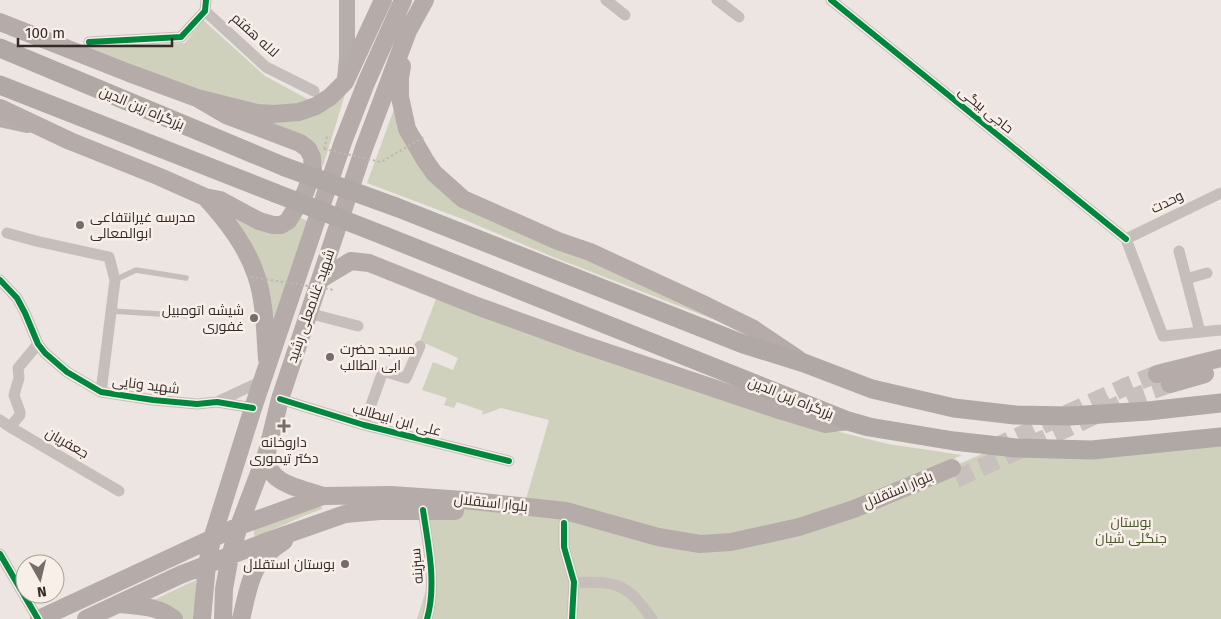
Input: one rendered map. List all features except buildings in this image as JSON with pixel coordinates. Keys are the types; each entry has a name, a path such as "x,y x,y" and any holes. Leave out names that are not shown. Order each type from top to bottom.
{"highway":[{"name":"بزرگراه زین الدین","path":"0,48 284,167 396,207 743,344 804,363"},
{"name":"بزرگراه زین الدین","path":"0,85 848,421 869,427 954,441 1016,448 1092,450 1221,437"},
{"path":"804,363 872,389 954,408 1015,415 1080,415 1148,411 1221,403"}],"main road":[{"path":"345,82 348,0"},
{"path":"0,22 129,74 197,98 257,113 288,113 316,106 330,97 345,82 383,0"},
{"name":"شهید غلامعلی رشید","path":"202,619 207,565 212,539 253,408 343,142 402,0"},
{"name":"شهید غلامعلی رشید","path":"223,619 224,589 230,556 239,526 267,452 280,399 308,314 328,285 333,243 364,148 408,30 425,0"},
{"path":"408,30 400,78 400,97 404,116 412,139 425,160 447,186 463,199 476,206 558,241 590,252 752,328 804,363"},
{"path":"0,108 70,141 205,197 220,200 259,221 281,225 288,221 304,193 313,171 312,157 308,149 300,143 226,115 197,98"},
{"path":"0,119 43,128"},
{"path":"205,197 224,217 243,245 256,274 268,364"},
{"path":"317,219 324,232 351,261"},
{"path":"328,285 333,271 351,261 369,263 582,344 782,411 825,424 848,421"},
{"path":"1221,358 1163,379 1221,370"},
{"path":"267,452 268,464 272,473 278,479 297,488 323,496"},
{"name":"بلوار استقلال","path":"38,619 239,526 323,496 391,496 464,500 566,511 658,537 700,544 723,543 760,537 799,527 954,473 814,534 737,552 705,554 674,551 656,548 564,523 465,511 380,511 345,514 313,524 207,565 86,619"},
{"path":"241,619 253,574 263,558 270,550 313,524"},
{"path":"120,604 153,608 168,614 174,619"}],"street":[{"path":"606,0 625,15"},
{"path":"716,0 739,17"},
{"name":"حاجی بیگی","path":"831,0 1126,238"},
{"path":"89,42 181,37 205,5"},
{"name":"لاله هفتم","path":"205,5 266,67 314,91"},
{"name":"وحدت","path":"1126,238 1221,193"},
{"path":"7,233 109,257 115,280 101,392"},
{"path":"1126,238 1163,336 1221,330"},
{"path":"1179,252 1200,332"},
{"path":"1186,279 1208,273"},
{"name":"شهید ونایی","path":"0,280 17,298 38,344 52,361 101,392 197,404 217,402 253,408"},
{"path":"308,314 358,326"},
{"path":"10,427 20,415 14,394 19,378 18,368 38,344"},
{"path":"364,425 383,371 406,378 420,346"},
{"name":"شهید ونایی","path":"217,402 262,381"},
{"name":"علی ابن ابیطالب","path":"280,399 364,425 509,461"},
{"name":"جعفریان","path":"0,420 119,491"},
{"name":"سبزینه","path":"423,510 432,574 430,608 427,619"},
{"path":"564,523 564,547 574,582 572,619"},
{"path":"0,554 38,619"},
{"path":"574,582 607,582 623,588 637,598 652,619"}],"lane":[{"path":"115,280 136,270 186,278"},
{"path":"111,312 193,316"}],"path":[{"path":"327,138 324,149 381,162 424,137"},
{"path":"252,278 328,285"}],"green space":[{"path":"203,20 265,76 313,102 300,107 247,106 162,78 84,46 185,43"},
{"path":"347,88 323,166 316,150 258,117"},
{"path":"397,101 427,172 541,237 751,334 367,183"},
{"path":"224,207 267,229 299,217 310,222 270,336 258,259 249,239"},
{"name":"بوستان جنگلی شیان","path":"437,296 811,425 888,444 962,455 951,460 952,467 1003,445 1074,447 1221,431 1221,619 417,619 426,590 428,562 418,497 686,537 526,499 549,420 501,408 482,415 483,411 457,402 454,408 444,405 447,398 422,390 433,362 453,370 458,358 420,341"},
{"path":"321,506 322,509 255,537 254,529"},
{"path":"196,580 196,619 181,619 147,603"}],"tunnel":[{"path":"993,448 1157,374"},
{"path":"956,479 1142,394 1170,384"}],"cycle path":[{"path":"89,42 181,37 205,11 206,0"},
{"path":"831,0 1126,239"},
{"path":"0,280 17,298 38,344 45,353 67,372 101,392 153,400 197,404 217,402 253,408"},
{"path":"280,399 364,425 509,461"},
{"path":"423,510 431,578 430,606 427,619"},
{"path":"564,523 564,547 574,582 572,619"},
{"path":"0,554 38,619"}],"place":[{"name":"مدرسه غیرانتفاعی ابوالمعالی","path":"80,225"},
{"name":"شیشه اتومبیل غفوری","path":"254,318"},
{"name":"مسجد حضرت ابی الطالب","path":"330,357"},
{"name":"داروخانه دکتر تیموری","path":"284,426"},
{"name":"بوستان استقلال","path":"345,564"}]}
